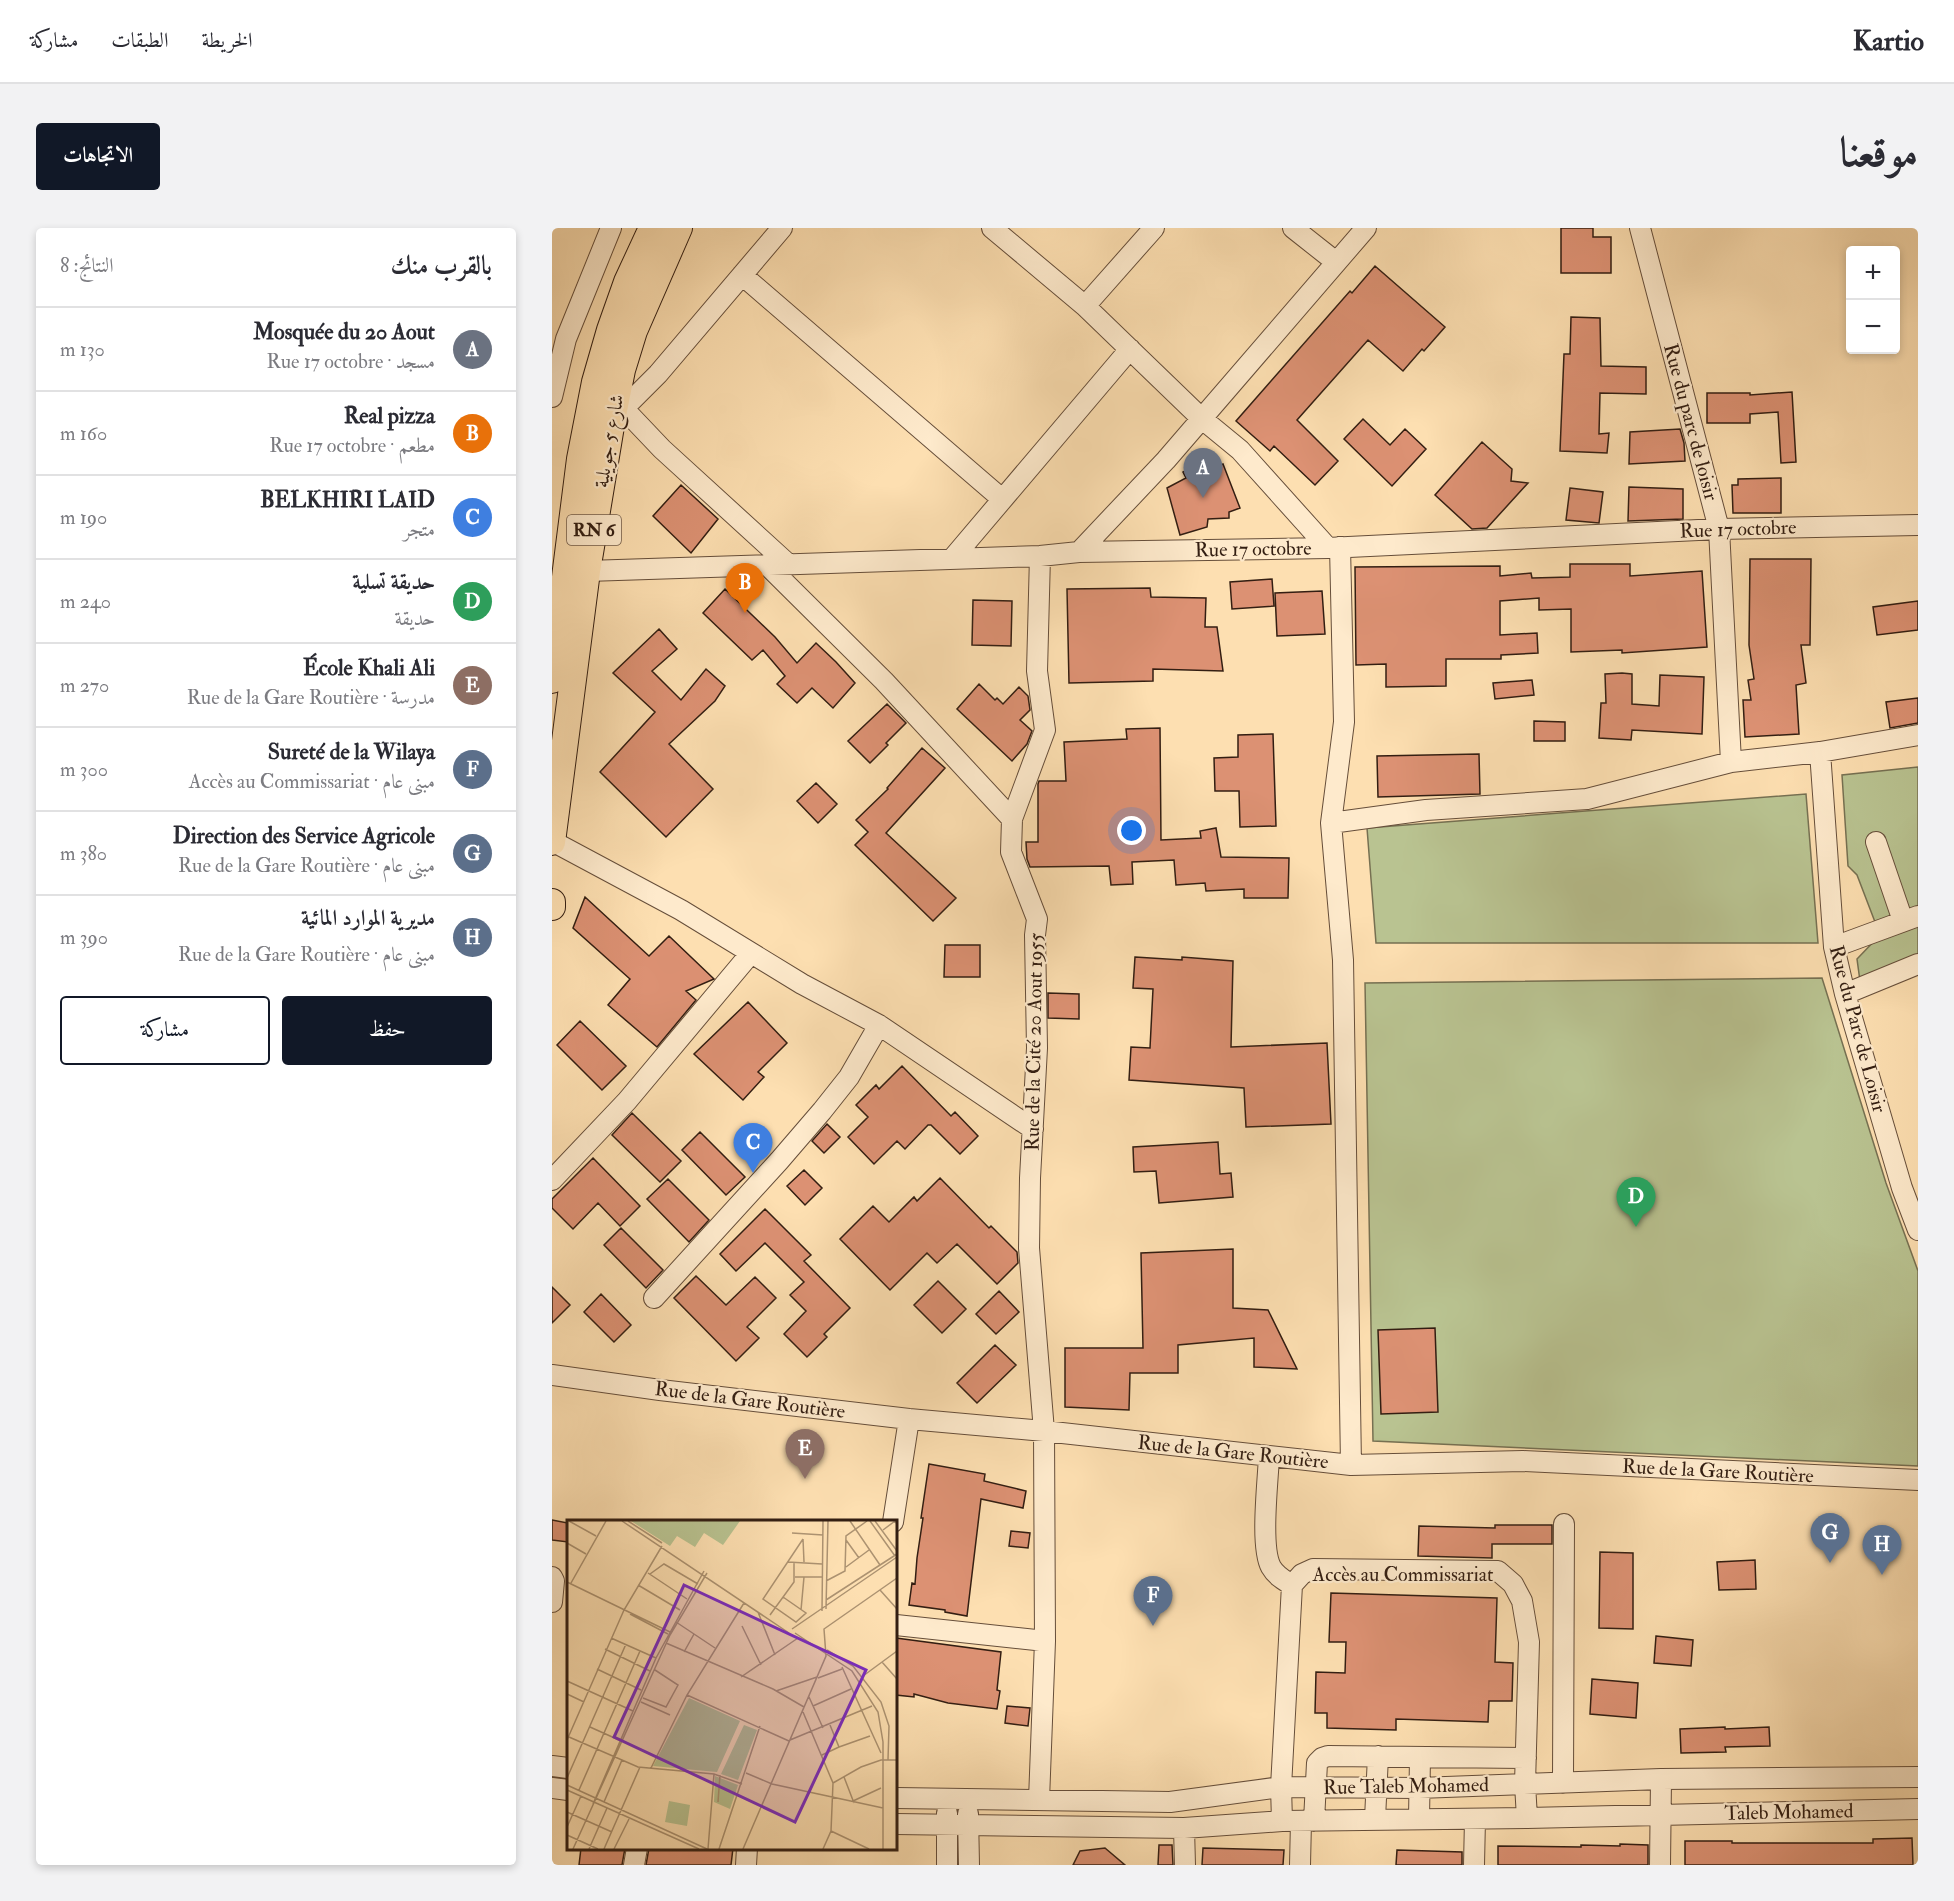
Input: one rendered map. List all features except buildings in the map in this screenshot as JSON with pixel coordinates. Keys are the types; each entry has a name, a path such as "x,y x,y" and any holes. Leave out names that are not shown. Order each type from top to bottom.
{"main road":[{"name":"شارع 5 جويلية","path":"552,841 568,576 579,459 595,382 610,330 627,282 652,228"},
{"name":"شارع 5 جويلية","path":"552,680 554,643 568,576 617,414 622,370 634,331 679,228"},
{"path":"552,902 552,907"}],"street":[{"path":"782,228 658,374 617,414 662,449 788,564"},
{"path":"992,228 1085,306 1201,418 1240,450 1334,547 1344,722 1331,823 1343,960 1351,1465"},
{"path":"1085,306 1154,228"},
{"path":"1293,228 1336,262"},
{"path":"1079,552 1166,460 1366,228"},
{"name":"Rue du parc de loisir","path":"1640,228 1719,529 1731,762"},
{"path":"552,397 566,339 609,229"},
{"path":"742,275 1002,499"},
{"path":"952,559 1130,349"},
{"name":"Rue 17 octobre","path":"568,576 788,564 1040,556 1079,552 1334,547 1719,529 1918,525"},
{"name":"Rue de la Cité 20 Aout 1955","path":"1039,1800 1045,1641 1044,1431 1029,1248 1037,1048 1035,935 1037,920 1011,852 1012,819 1045,730 1037,671 1040,556"},
{"path":"766,565 884,681 1012,819"},
{"path":"1331,823 1426,810 1587,799 1731,762 1820,752 1918,735"},
{"name":"Rue du Parc de Loisir","path":"1820,752 1834,947 1845,994 1902,1188 1918,1230"},
{"path":"552,841 681,910 802,984 879,1025 1033,1129"},
{"path":"1834,947 1911,918 1876,842"},
{"path":"552,1180 627,1101 751,953"},
{"path":"1845,994 1918,964"},
{"path":"654,1298 829,1103 849,1077 879,1025"},
{"name":"Rue de la Gare Routière","path":"552,1375 909,1419 1044,1431 1351,1465 1523,1461 1918,1480"},
{"path":"893,1520 909,1419"},
{"path":"1269,1456 1265,1550 1271,1567 1279,1578 1292,1585"},
{"path":"1563,1783 1564,1524"},
{"name":"Accès au Commissariat","path":"1282,1821 1281,1787 1292,1585 1302,1574 1313,1569 1498,1571 1514,1584 1522,1601 1529,1642 1525,1784 1527,1818"},
{"path":"552,1577 554,1581 552,1602"},
{"path":"897,1625 1045,1641"},
{"path":"1300,1865 1315,1787 1317,1762 1322,1758 1378,1756 1526,1758"},
{"path":"1374,1819 1378,1756"},
{"path":"1419,1820 1420,1757"},
{"path":"552,1766 567,1768"},
{"name":"Rue Taleb Mohamed","path":"897,1798 1170,1802 1281,1787 1419,1788 1661,1779 1918,1777"},
{"path":"1660,1865 1661,1779"},
{"path":"552,1788 567,1790"},
{"path":"946,1798 946,1865"},
{"path":"969,1800 969,1865"},
{"name":"Taleb Mohamed","path":"1660,1814 1918,1809"},
{"name":"Rue Taleb Mohamed","path":"897,1824 1184,1828 1282,1821 1660,1814"},
{"path":"1474,1865 1475,1819"},
{"path":"1184,1828 1185,1865"},
{"path":"634,1865 637,1850"},
{"path":"746,1865 747,1850"}],"green space":[{"path":"1918,767 1918,957 1860,981 1857,959 1880,935 1857,875 1848,866 1842,775"},
{"path":"1806,794 1818,943 1376,943 1367,828"},
{"path":"1822,978 1886,1183 1918,1271 1918,1466 1373,1441 1365,983"}],"place":[{"name":"Mosquée du 20 Aout","path":"1203,498"},
{"name":"Real pizza","path":"745,613"},
{"name":"BELKHIRI LAID","path":"753,1173"},
{"name":"حديقة تسلية","path":"1636,1227"},
{"name":"École Khali Ali","path":"805,1479"},
{"name":"Direction des Service Agricole","path":"1830,1563"},
{"name":"مديرية الموارد المائية","path":"1882,1575"},
{"name":"Sureté de la Wilaya","path":"1153,1626"}]}
